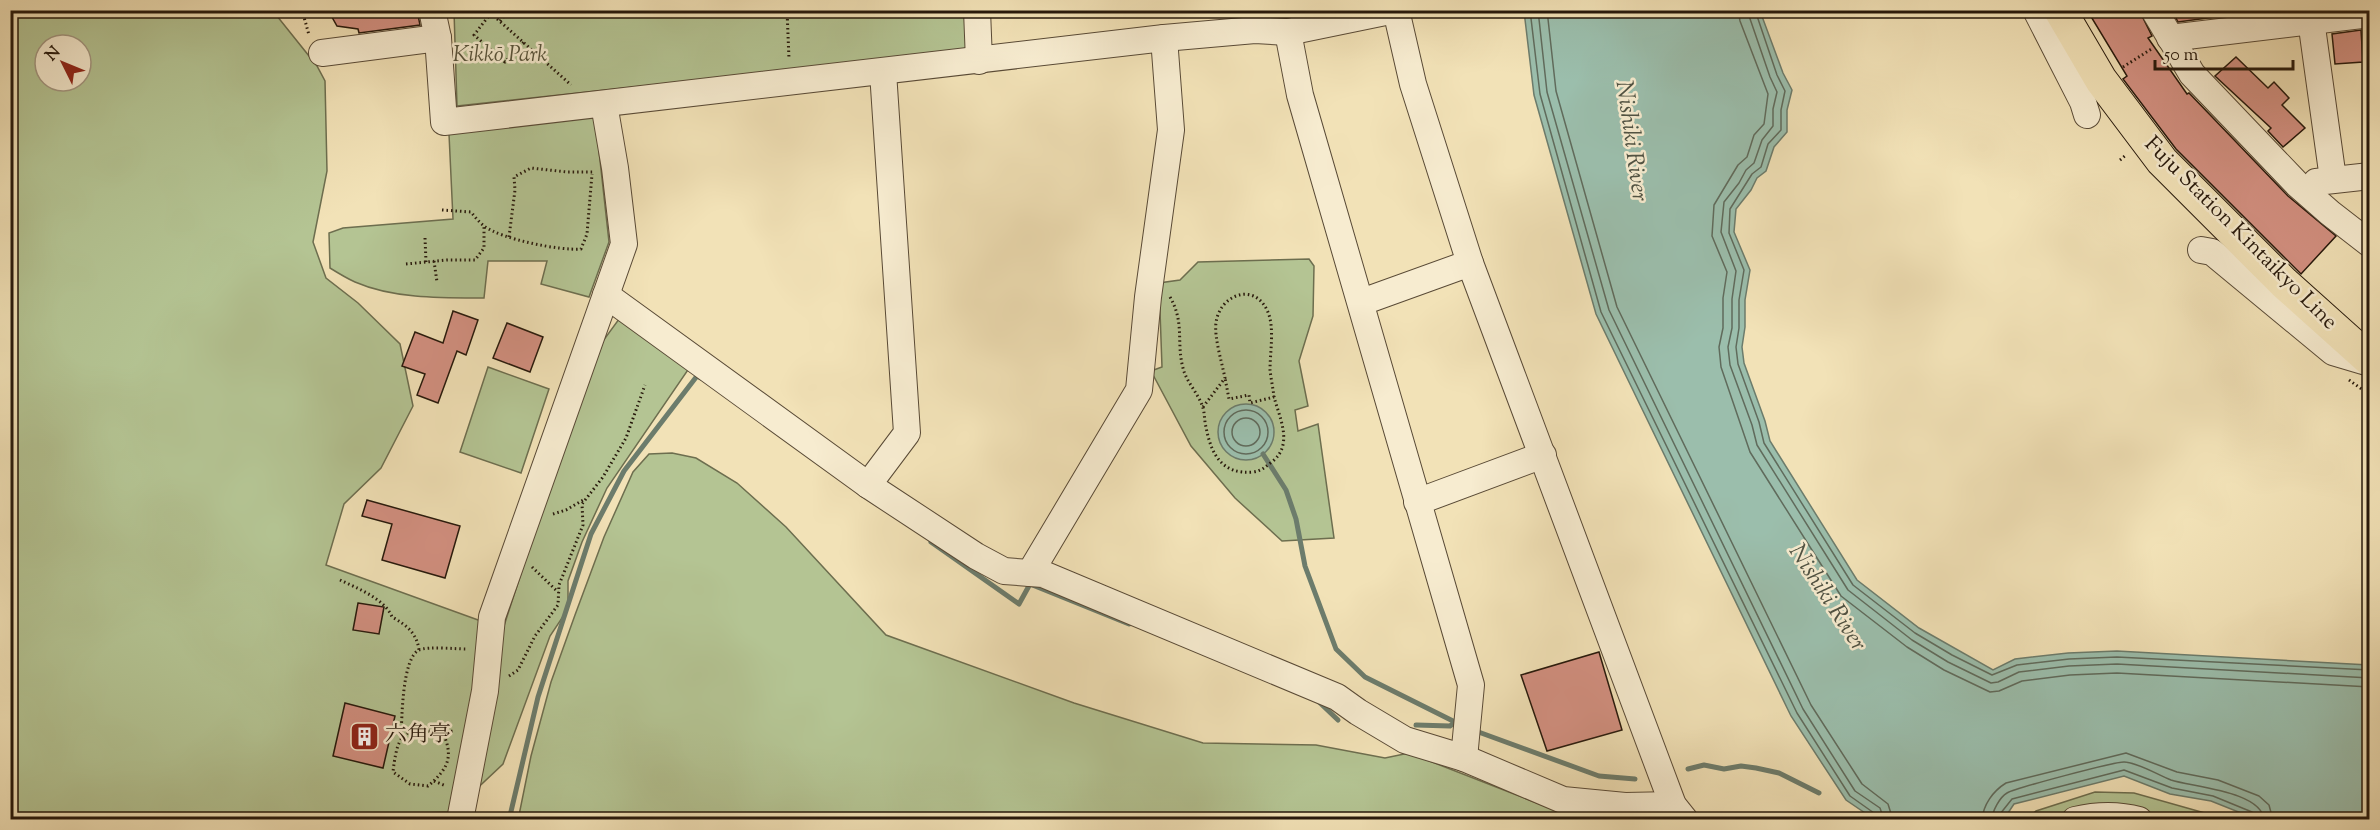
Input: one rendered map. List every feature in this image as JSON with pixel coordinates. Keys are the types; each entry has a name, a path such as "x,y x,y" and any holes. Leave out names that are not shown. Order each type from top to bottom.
{"main road":[{"name":"Fuju Station Kintaikyo Line","path":"2060,10 2101,80 2162,161 2284,283 2370,362"}],"street":[{"path":"432,10 438,38 444,122 1164,38 1255,20 1288,32 1395,10 1413,84 1470,263 1679,812 1563,800 1464,758 1406,740 1337,697 1282,672 1043,574 1004,571 976,556 868,484 606,294"},
{"path":"977,10 980,61"},
{"path":"2036,10 2083,102 2087,115"},
{"path":"2154,10 2192,74 2298,185 2345,226 2370,244"},
{"path":"2170,38 2370,14"},
{"path":"2311,20 2332,179"},
{"path":"1288,32 1300,94 1471,685 1464,758"},
{"path":"322,53 438,38"},
{"path":"1030,573 1139,390 1148,297 1171,130 1164,38"},
{"path":"868,484 907,433 883,72"},
{"path":"460,819 482,703 492,617 528,521 624,244 604,170 604,104"},
{"path":"2298,185 2370,176"},
{"path":"2201,250 2212,252 2333,352 2370,362"},
{"path":"1362,302 1470,263"},
{"path":"1417,502 1543,455"},
{"path":"2075,819 2093,815 2139,819"}],"path":[{"path":"500,21 509,10"},
{"path":"787,10 789,59"},
{"path":"524,42 505,62 474,34 489,12 524,42 573,86 574,107"},
{"path":"2101,80 2170,38"},
{"path":"442,210 471,212 484,226 509,237 568,250 581,249 604,170 567,172 531,168 514,177 515,190 509,237"},
{"path":"406,264 475,260 484,248 484,226"},
{"path":"425,238 426,262"},
{"path":"435,261 437,282"},
{"path":"1148,297 1170,296 1178,311 1183,371 1203,407 1206,428 1219,462 1233,470 1251,472 1261,470 1278,457 1284,446 1284,435 1270,373 1270,320 1260,299 1249,293 1237,295 1224,302 1218,310 1215,325 1230,399 1249,395 1250,403 1274,397"},
{"path":"1203,407 1225,378"},
{"path":"401,737 411,730 454,731 518,670 535,636 558,605 559,585 583,525 582,504 603,477 626,438 645,385"},
{"path":"528,521 566,510 587,498"},
{"path":"515,553 558,592"},
{"path":"340,580 366,592 390,611 392,617 417,637 419,650"},
{"path":"442,731 447,742 448,761 440,776 428,786 410,784 393,772 395,755 401,737 404,680 414,655 419,650 468,650 489,644"}],"green space":[{"path":"10,11 273,11 317,66 325,81 327,171 313,242 326,278 358,303 400,344 413,406 381,468 344,504 326,565 503,629 552,478 600,345 622,315 692,364 607,488 582,542 568,581 568,609 550,636 503,764 452,812 310,816 309,820 11,819"},
{"name":"Kikkō Park","path":"454,11 966,11 968,51 457,106"},
{"path":"595,115 609,242 589,297 541,284 547,261 488,261 484,298 402,295 386,292 355,282 330,268 329,233 343,228 453,219 449,134"},
{"path":"1309,259 1314,266 1313,316 1299,361 1308,406 1295,410 1298,431 1318,424 1334,538 1282,541 1235,498 1191,446 1151,371 1162,367 1159,283 1180,280 1198,262"},
{"path":"488,367 549,389 521,473 460,452"},
{"path":"672,453 696,458 737,483 786,527 886,635 1074,703 1203,743 1316,745 1385,758 1409,753 1550,808 1611,813 1624,819 518,820 531,756 551,682 604,537 633,472 649,454"},
{"path":"2095,792 2134,793 2226,819 2026,820 2036,811"}],"water":[{"name":"Nishiki River","path":"1524,11 1760,11 1783,73 1792,90 1787,110 1787,132 1774,147 1766,171 1757,178 1736,209 1734,232 1750,270 1745,300 1742,347 1744,363 1770,441 1857,580 1919,628 1993,670 2015,659 2068,653 2117,651 2369,665 2369,819 2256,819 2211,801 2170,794 2124,776 2014,804 2004,819 1874,819 1846,800 1791,716 1596,314 1534,95"},
{"path":"1246,404 1257,406 1266,412 1272,421 1274,432 1272,443 1266,452 1257,458 1246,460 1235,458 1226,452 1220,443 1218,432 1220,421 1226,412 1235,406"}],"building":[{"path":"328,10 417,10 420,25 359,33 358,29 337,26"},
{"path":"2087,10 2139,10 2152,36 2148,38 2187,94 2189,93 2288,196 2336,236 2301,274 2176,149 2123,79 2127,76"},
{"path":"2172,10 2222,10 2222,16 2178,22"},
{"path":"2361,30 2363,62 2335,64 2332,34"},
{"path":"2236,57 2268,88 2274,82 2289,98 2282,105 2305,128 2283,147 2268,131 2271,128 2215,76"},
{"path":"453,311 478,320 466,355 457,351 438,403 417,395 425,374 402,366 415,332 443,343"},
{"path":"507,323 543,337 530,372 493,358"},
{"path":"367,500 460,526 445,578 382,560 392,524 362,516"},
{"path":"358,603 384,607 379,634 353,630"},
{"path":"1599,652 1622,730 1547,751 1521,675"},
{"name":"六角亭","path":"345,703 395,716 383,768 333,756"}],"waterway":[{"path":"509,820 538,697 591,534 624,471 697,376 701,378"},
{"path":"1263,454 1286,490 1296,519 1305,566 1336,649 1365,677 1459,724"},
{"path":"931,542 1019,604 1030,584 1129,624"},
{"path":"1318,701 1338,720"},
{"path":"1416,725 1450,726 1455,722"},
{"path":"1473,730 1599,776 1635,779"},
{"path":"1688,769 1704,765 1724,769 1741,766 1756,768 1779,773 1819,793"}],"place":[{"name":"六角亭","path":"364,736"}]}
